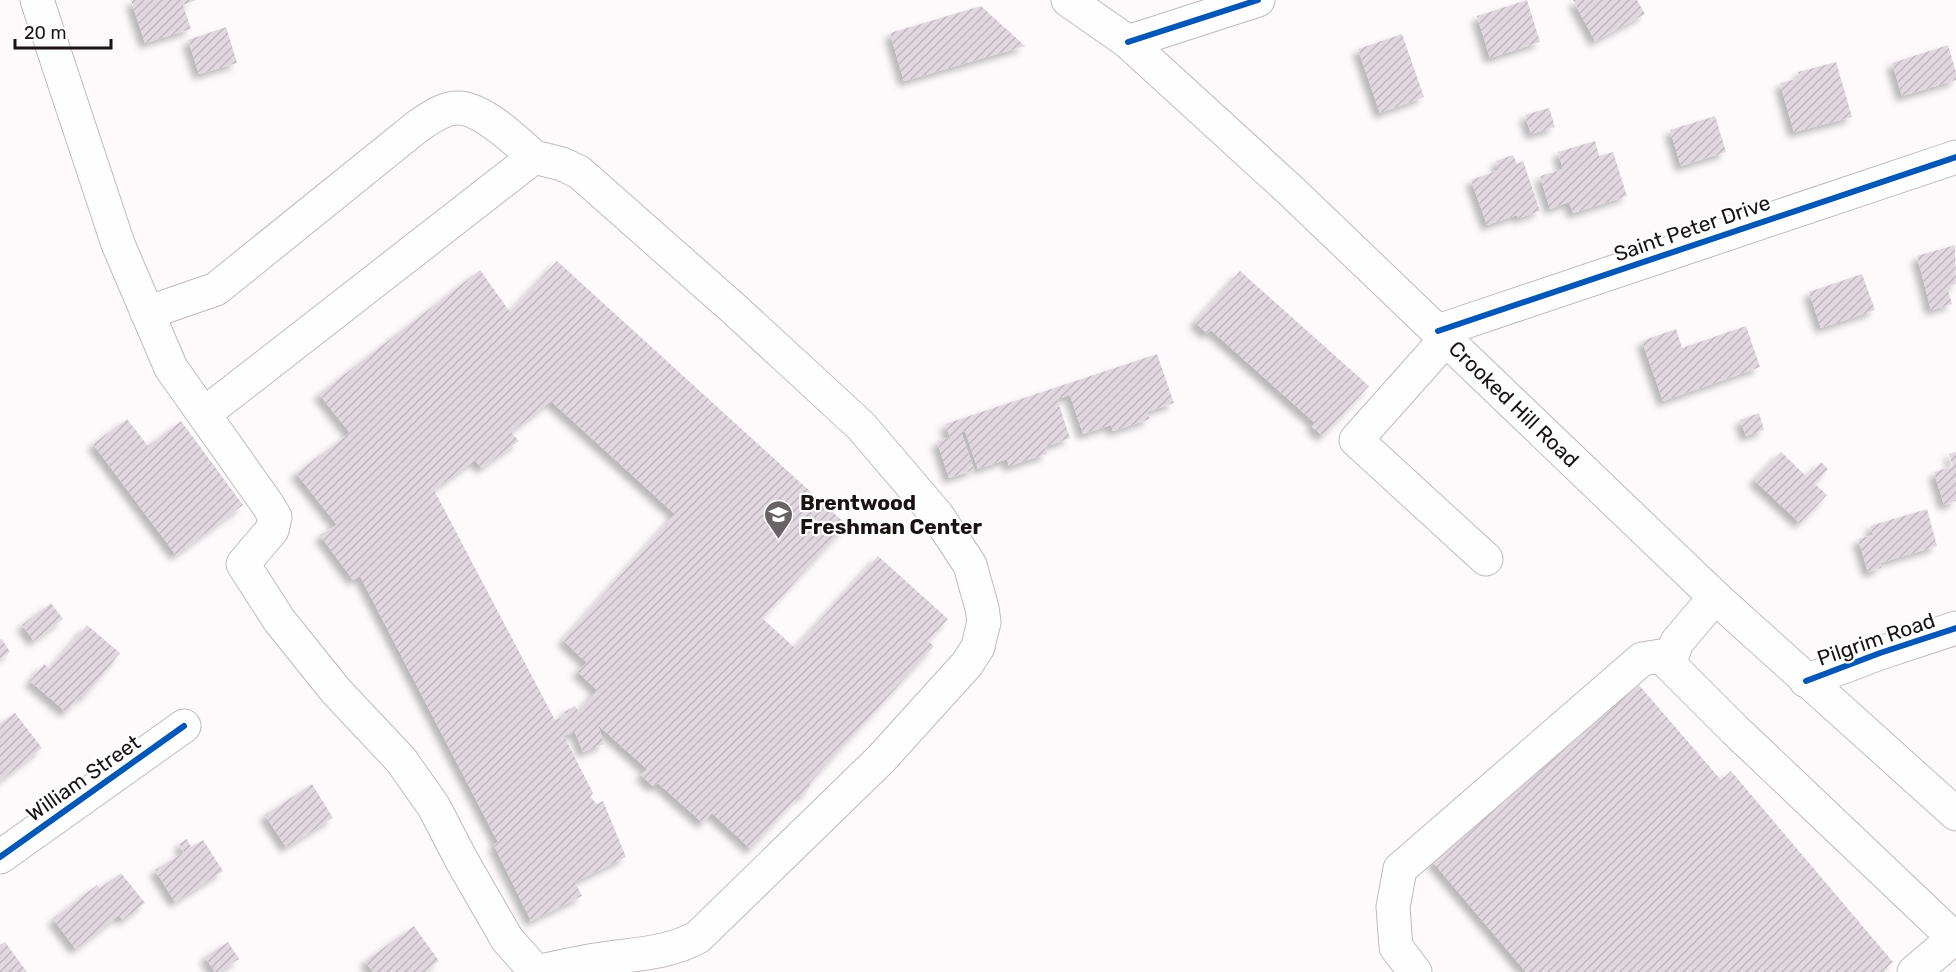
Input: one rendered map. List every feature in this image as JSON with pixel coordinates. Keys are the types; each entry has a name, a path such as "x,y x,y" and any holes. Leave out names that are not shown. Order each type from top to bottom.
{"main road":[{"path":"37,0 118,244 147,313 171,368 275,517 272,530 243,564 286,629 336,691 401,760 434,807 507,939 536,972 596,960 656,953 683,945 698,937 881,759 967,664 978,647 984,622 976,582 963,555 937,515 861,426 733,308 579,172 562,164 534,157 490,120 457,107 438,113 418,126 216,289 147,313"},
{"name":"Crooked Hill Road","path":"1068,0 1128,42 1290,190 1714,597 1956,814"},
{"path":"1128,42 1258,0"},
{"path":"204,414 534,157"},
{"name":"Saint Peter Drive","path":"1442,334 1956,157"},
{"path":"1442,334 1356,440 1486,559"},
{"path":"1714,597 1677,642 1669,664 1735,730 1955,937 1914,972"},
{"name":"Pilgrim Road","path":"1806,681 1956,628"},
{"path":"1415,972 1396,947 1393,907 1400,869 1642,659 1673,654"},
{"name":"William Street","path":"0,857 184,726"}],"building":[{"path":"131,0 196,0 183,5 191,29 145,43"},
{"path":"1527,0 1540,42 1490,58 1477,16"},
{"path":"1573,0 1637,0 1645,14 1595,41"},
{"path":"981,6 1025,46 904,81 890,33"},
{"path":"226,27 237,63 199,74 188,40"},
{"path":"1402,34 1424,97 1380,113 1358,49"},
{"path":"1948,45 1956,80 1902,96 1892,63"},
{"path":"1836,62 1852,117 1794,132 1780,83 1800,78 1798,72"},
{"path":"1549,108 1555,127 1531,134 1525,115"},
{"path":"1715,116 1726,152 1681,166 1670,130"},
{"path":"1595,141 1599,156 1613,152 1627,196 1573,213 1569,202 1550,209 1540,176 1563,169 1558,152"},
{"path":"1513,155 1517,164 1523,161 1540,211 1519,218 1517,215 1487,225 1471,180 1499,170 1496,161"},
{"path":"1955,245 1956,284 1947,287 1952,304 1931,310 1917,256"},
{"path":"557,261 847,525 762,618 795,648 878,556 948,619 928,641 934,646 809,784 811,786 802,796 799,795 751,849 712,813 703,823 658,783 654,787 641,775 647,769 598,725 604,744 583,752 575,732 564,736 593,793 590,797 597,804 603,801 626,857 575,882 582,896 531,921 494,845 498,842 360,576 353,580 320,535 337,525 296,473 350,433 319,394 480,270 510,312","holes":["551,401 675,514 563,640 587,663 577,671 597,690 578,711 575,706 564,712 566,716 555,720 434,490 475,460 482,468 519,441 511,432"]},
{"path":"1240,271 1369,386 1323,436 1312,427 1315,423 1211,330 1207,334 1195,322"},
{"path":"1862,274 1875,310 1821,328 1809,292"},
{"path":"1746,326 1760,367 1663,401 1642,341 1676,329 1682,348"},
{"path":"1157,354 1174,403 1147,412 1150,419 1113,431 1111,425 1083,434 1070,395 1057,399 1070,438 1045,447 1047,454 1009,466 1007,459 978,469 965,431 961,432 974,470 949,478 937,441 950,437 945,424"},
{"path":"1759,413 1764,430 1746,436 1740,420"},
{"path":"127,419 148,446 181,421 243,505 176,555 93,444"},
{"path":"1781,452 1807,477 1821,462 1828,469 1814,483 1827,495 1800,523 1754,480"},
{"path":"1956,452 1956,501 1944,505 1934,472 1953,466 1949,454"},
{"path":"1927,509 1937,546 1880,563 1881,568 1868,572 1858,539 1873,535 1870,526"},
{"path":"51,603 63,619 34,641 22,625"},
{"path":"87,625 120,653 84,697 81,695 66,712 30,681 44,664 50,669"},
{"path":"2,639 10,652 0,659 0,640"},
{"path":"1639,685 1721,780 1731,771 1893,962 1882,972 1526,972 1432,861"},
{"path":"15,713 42,748 0,781 0,724"},
{"path":"312,784 333,818 286,847 265,815"},
{"path":"187,839 191,847 203,840 223,871 175,902 155,870 184,852 179,844"},
{"path":"121,873 145,903 123,920 119,915 76,949 53,919 97,885 100,888"},
{"path":"414,926 439,961 424,972 373,972 365,961"},
{"path":"5,942 27,972 0,972 0,945"},
{"path":"228,942 239,959 219,972 215,972 205,957"}],"cycle path":[{"path":"1128,42 1258,0"},
{"path":"1438,331 1956,157"},
{"path":"1806,681 1956,628"},
{"path":"0,857 184,726"}],"place":[{"name":"Brentwood Freshman Center","path":"779,540"}]}
